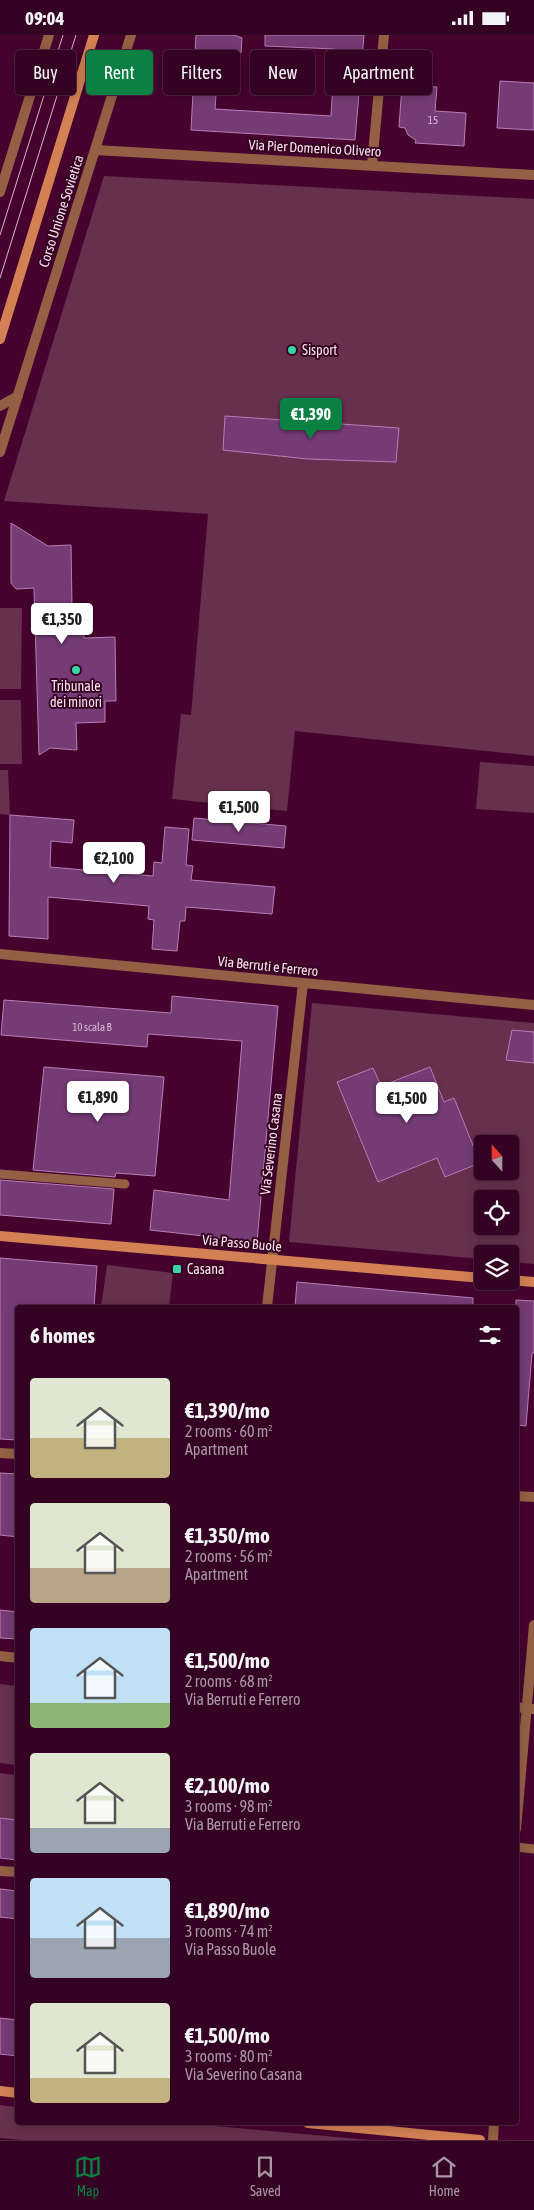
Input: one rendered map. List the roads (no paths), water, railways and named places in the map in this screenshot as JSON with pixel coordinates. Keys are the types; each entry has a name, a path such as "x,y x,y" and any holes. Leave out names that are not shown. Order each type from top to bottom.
{"main road":[{"name":"Corso Unione Sovietica","path":"0,339 94,35"},
{"name":"Via Passo Buole","path":"0,1236 474,1277"},
{"path":"519,1281 534,1282"},
{"path":"0,2091 15,2093"},
{"path":"328,2125 480,2140"}],"street":[{"path":"0,192 49,35"},
{"name":"Corso Unione Sovietica","path":"0,451 131,35"},
{"path":"372,165 384,35"},
{"name":"Via Pier Domenico Olivero","path":"95,150 534,175"},
{"path":"0,406 18,396"},
{"name":"Via Berruti e Ferrero","path":"0,954 534,1005"},
{"name":"Via Severino Casana","path":"266,1305 303,983"},
{"path":"0,1453 15,1454"},
{"path":"519,1496 534,1497"},
{"path":"519,1805 531,1709 534,1625"},
{"path":"0,1656 15,1658"},
{"path":"0,1871 15,1872"},
{"path":"493,2140 494,2125"}],"lane":[{"path":"0,1173 125,1184"},
{"path":"519,1847 534,1849"}],"tram line":[{"path":"0,235 63,35"},
{"path":"0,278 76,35"}],"place":[{"name":"Sisport","path":"292,350"},
{"name":"Tribunale dei minori","path":"76,670"},
{"name":"Casana","path":"177,1269"}]}
